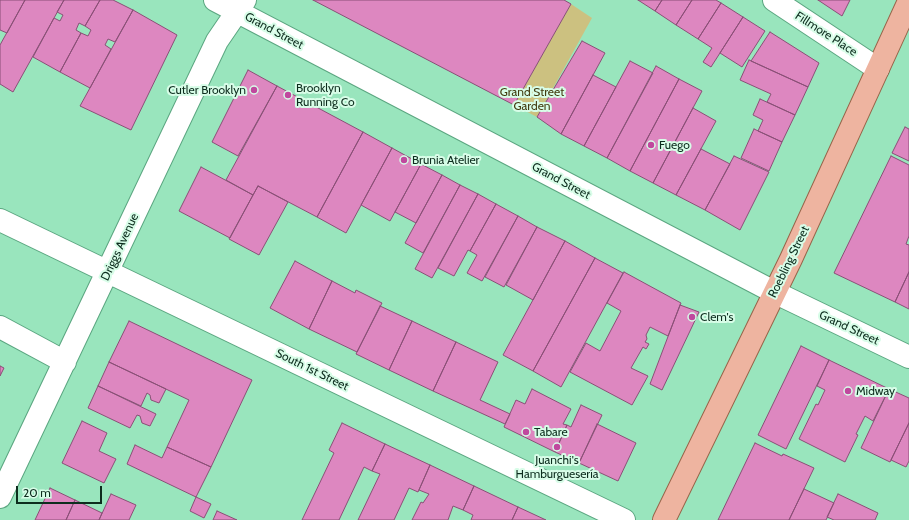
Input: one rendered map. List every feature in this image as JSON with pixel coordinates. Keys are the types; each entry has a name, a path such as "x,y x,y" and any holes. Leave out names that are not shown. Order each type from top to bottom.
{"main road":[{"name":"Roebling Street","path":"664,520 794,252 909,1"}],"street":[{"name":"Grand Street","path":"215,0 241,6 774,292 909,356"},
{"name":"Fillmore Place","path":"774,0 878,69"},
{"name":"Driggs Avenue","path":"0,497 217,40 241,6"},
{"name":"South 1st Street","path":"0,220 624,520"},
{"path":"0,326 65,362"}],"green space":[{"name":"Grand Street Garden","path":"571,4 592,18 537,117 514,105"}],"building":[{"path":"0,0 25,0 7,33 0,30"},
{"path":"25,0 64,0 13,92 0,84 0,45"},
{"path":"64,0 100,0 85,26 79,23 76,30 81,33 60,72 33,57 54,18 60,21 63,15 57,12"},
{"path":"100,0 113,0 133,10 115,42 108,39 105,45 111,49 90,88 60,72 81,33 88,36 91,30 85,26"},
{"path":"313,0 564,0 571,4 514,105"},
{"path":"638,0 662,0 655,11"},
{"path":"662,0 692,0 676,25 655,11"},
{"path":"692,0 716,0 721,3 698,39 676,25"},
{"path":"818,0 850,0 842,16"},
{"path":"721,3 743,17 711,67 703,62 712,48 698,39"},
{"path":"133,10 177,35 131,130 80,106"},
{"path":"743,17 765,31 742,67 720,53"},
{"path":"770,32 819,63 808,87 751,61"},
{"path":"582,41 605,53 561,134 537,117"},
{"path":"749,60 808,87 795,115 767,102 771,94 740,80"},
{"path":"630,61 653,73 607,158 584,146"},
{"path":"656,66 679,79 630,171 607,158"},
{"path":"248,70 277,86 238,156 212,142"},
{"path":"593,75 616,87 584,146 561,134"},
{"path":"679,79 702,91 653,183 630,171"},
{"path":"277,86 363,132 317,217 258,186 253,195 226,180"},
{"path":"760,99 795,115 782,142 758,131 763,120 753,115"},
{"path":"693,108 716,121 676,195 653,183"},
{"path":"905,127 909,129 909,161 892,153"},
{"path":"754,129 782,142 769,171 741,158"},
{"path":"363,132 392,148 346,233 317,217"},
{"path":"392,148 421,164 390,221 361,205"},
{"path":"701,149 730,164 705,210 676,195"},
{"path":"734,156 769,172 740,230 705,210"},
{"path":"891,156 909,165 909,236 906,244 909,245 909,272 895,302 834,273"},
{"path":"421,164 442,175 416,223 395,212"},
{"path":"201,167 253,195 230,238 179,211"},
{"path":"442,175 460,185 423,253 405,243"},
{"path":"460,185 478,194 432,278 415,269"},
{"path":"258,186 288,202 259,255 229,239"},
{"path":"478,194 496,204 470,251 468,250 454,276 438,268"},
{"path":"496,204 518,216 482,281 467,273 477,255 470,251"},
{"path":"518,216 537,227 504,287 485,277"},
{"path":"537,227 565,241 533,300 506,285"},
{"path":"565,241 595,258 533,371 503,355"},
{"path":"595,258 623,273 561,387 533,371"},
{"path":"295,261 332,281 309,329 270,308"},
{"path":"624,272 681,303 668,336 650,327 646,335 647,339 645,342 649,344 646,349 643,347 631,368 648,376 632,405 570,372 586,343 600,351 621,311 607,303"},
{"path":"909,272 909,309 895,302"},
{"path":"332,281 355,293 356,290 382,303 357,352 309,329"},
{"path":"680,305 699,312 662,390 650,384"},
{"path":"380,306 412,321 389,370 356,354"},
{"path":"129,321 252,380 211,467 167,447 189,400 109,362"},
{"path":"412,321 456,342 433,391 389,370"},
{"path":"456,342 498,362 480,400 510,414 505,424 433,391"},
{"path":"801,346 829,360 786,449 758,435"},
{"path":"829,360 889,389 873,421 865,416 845,462 799,439 816,404 818,405 825,390 817,386"},
{"path":"109,362 166,389 159,403 151,400 150,395 147,393 141,406 98,386"},
{"path":"0,366 4,368 0,376"},
{"path":"98,386 156,414 150,426 142,423 140,416 137,415 130,428 88,408"},
{"path":"532,389 571,409 563,424 567,425 555,452 504,427 516,400 525,404"},
{"path":"889,389 909,398 909,423 890,462 861,448"},
{"path":"581,405 602,415 579,463 555,452 567,425 571,427"},
{"path":"82,421 107,433 99,451 116,459 104,483 62,463"},
{"path":"342,423 385,444 372,471 364,467 339,520 302,520 334,453 329,450"},
{"path":"909,423 909,461 906,467 891,460"},
{"path":"597,424 636,443 618,481 579,463"},
{"path":"755,443 782,456 783,454 814,468 789,520 718,520"},
{"path":"385,444 430,465 418,492 409,488 394,520 358,520 380,474 372,471"},
{"path":"135,445 162,458 167,447 211,467 196,497 127,464"},
{"path":"430,465 474,486 463,510 453,506 448,520 412,520 421,502 423,503 429,494 419,490"},
{"path":"474,486 518,507 512,520 471,520 473,515 463,510"},
{"path":"50,488 75,500 66,520 35,520"},
{"path":"804,489 834,503 826,520 789,520"},
{"path":"111,494 136,505 129,520 99,520"},
{"path":"838,494 878,513 875,520 834,520 827,517"},
{"path":"196,497 211,504 204,518 190,511"},
{"path":"75,500 102,513 99,520 66,520"},
{"path":"518,507 546,520 512,520"},
{"path":"217,511 237,520 213,520"}],"place":[{"name":"Cutler Brooklyn","path":"254,90"},
{"name":"Brooklyn Running Co","path":"288,95"},
{"name":"Fuego","path":"651,145"},
{"name":"Brunia Atelier","path":"404,160"},
{"name":"Clem's","path":"692,317"},
{"name":"Midway","path":"848,391"},
{"name":"Tabare","path":"526,432"},
{"name":"Juanchi's Hamburguesería","path":"557,447"}]}
